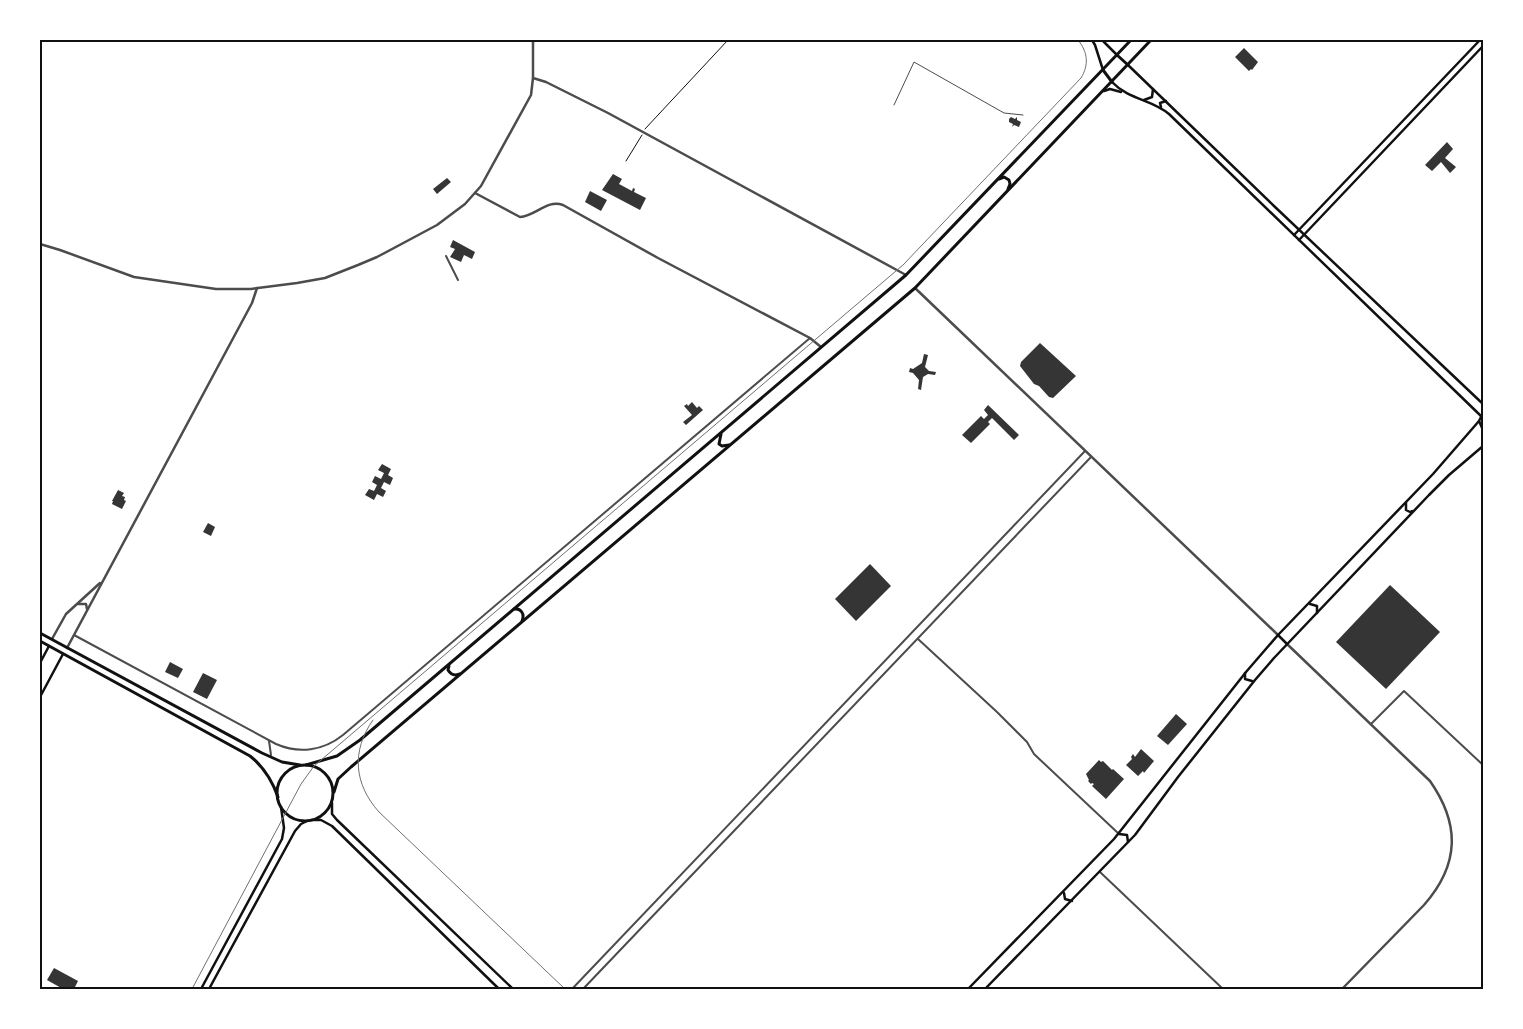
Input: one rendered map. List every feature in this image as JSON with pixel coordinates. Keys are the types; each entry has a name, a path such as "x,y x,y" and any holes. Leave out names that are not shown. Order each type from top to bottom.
{"main road":[{"path":"1092,40 1097,50 1102,70 1122,92"},
{"path":"1102,40 1298,230 1483,404"},
{"path":"306,765 329,759 350,747 906,275 1131,40"},
{"path":"513,989 332,814 332,803 338,779 915,288 1151,40"},
{"path":"1294,235 1480,40"},
{"path":"1299,240 1483,46"},
{"path":"1140,100 1151,98 1154,92 1152,87"},
{"path":"968,989 1119,834 1246,672 1278,635 1406,502 1479,421 1482,414 1161,108 1112,89 1104,91"},
{"path":"1161,108 1160,103 1166,101"},
{"path":"1420,104 1422,107 1425,107"},
{"path":"1415,109 1420,113"},
{"path":"997,180 1004,177 1009,180 1010,184 1007,192"},
{"path":"1479,421 1483,430"},
{"path":"722,431 719,444 722,446 732,444"},
{"path":"985,989 1127,844 1255,680 1287,644 1449,475 1483,446"},
{"path":"1406,502 1407,510 1411,512 1415,510"},
{"path":"1307,606 1311,604 1316,606 1318,610 1316,614"},
{"path":"511,610 517,609 522,612 523,617 520,623"},
{"path":"40,633 272,758 316,767 325,773 332,784 334,792"},
{"path":"1278,635 1287,644"},
{"path":"40,663 52,639"},
{"path":"40,641 250,756 267,773 281,807 284,828 282,839 201,989"},
{"path":"40,696 67,648"},
{"path":"450,663 448,669 451,674 463,673"},
{"path":"1246,672 1244,676 1246,680 1251,682 1255,680"},
{"path":"278,797 279,783 282,777 292,768 300,765"},
{"path":"209,989 295,831 301,824 323,815 332,803"},
{"path":"281,807 290,817 309,821 321,820 332,826 499,989"},
{"path":"1119,834 1127,836 1129,840 1127,844"},
{"path":"1064,892 1063,896 1065,899 1072,901"}],"street":[{"path":"40,244 134,277 203,288 231,290 297,283 324,278 377,257 437,225 465,204 475,193 489,172 528,101 532,90 533,78 532,40"},
{"path":"533,78 564,90 906,275"},
{"path":"475,193 523,217 551,204 560,204 810,338 821,347"},
{"path":"446,256 458,280"},
{"path":"67,648 252,302 257,288"},
{"path":"915,288 1278,635"},
{"path":"74,635 282,747 303,750 321,748 337,740 810,338"},
{"path":"572,989 1085,451"},
{"path":"583,989 1091,457"},
{"path":"52,639 66,614 101,582"},
{"path":"75,605 86,604 87,610"},
{"path":"918,638 997,712 1027,742 1034,754 1119,834"},
{"path":"1287,644 1430,781 1440,795 1450,823 1451,853 1447,870 1428,900 1342,989"},
{"path":"1371,724 1404,691 1483,765"},
{"path":"269,741 272,758"},
{"path":"1100,872 1223,989"},
{"path":"598,962 604,967"}],"lane":[{"path":"894,104 914,62 1004,113 1023,115"}],"path":[{"path":"626,161 643,132 728,40"}],"building":[{"path":"1244,48 1258,62 1249,71 1235,57"},
{"path":"1011,117 1015,119 1017,117 1017,120 1021,122 1019,127 1014,125 1012,127 1013,124 1009,122"},
{"path":"1447,142 1453,149 1445,158 1456,167 1450,173 1441,162 1432,171 1425,165"},
{"path":"613,174 622,179 619,184 632,191 633,188 635,189 634,192 646,198 640,210 602,190"},
{"path":"447,178 451,182 437,194 433,189"},
{"path":"590,191 607,200 601,211 585,202"},
{"path":"453,240 475,252 472,259 464,255 461,262 450,257 455,249 450,247"},
{"path":"1040,343 1076,376 1053,398 1049,397 1039,386 1034,384 1020,366 1021,362"},
{"path":"924,354 928,355 925,367 929,371 936,372 935,375 928,374 923,377 921,390 918,389 919,380 913,373 909,372 910,368 913,369 922,363"},
{"path":"692,402 697,408 699,406 703,410 686,425 683,422 692,415 684,406 687,404 688,406"},
{"path":"988,405 1019,435 1014,440 992,418 988,422 990,424 971,443 962,435 981,416 984,419 988,415 984,410"},
{"path":"382,464 391,469 388,475 393,478 390,485 384,482 381,488 386,491 383,497 377,494 374,500 365,495 369,489 374,491 377,485 372,482 375,476 381,479 384,473 378,470"},
{"path":"118,490 124,493 122,496 125,497 124,500 126,501 122,509 112,504"},
{"path":"208,523 215,527 211,536 203,532"},
{"path":"870,564 891,586 856,621 835,599"},
{"path":"1390,585 1440,632 1386,689 1336,642"},
{"path":"170,662 183,669 178,678 165,672"},
{"path":"203,673 217,680 207,699 193,692"},
{"path":"1176,714 1187,724 1168,745 1157,736"},
{"path":"1141,749 1154,761 1144,773 1143,771 1138,776 1126,765 1132,759 1133,754 1135,757"},
{"path":"1099,760 1103,761 1124,779 1106,799 1092,786 1094,784 1088,781 1086,774"},
{"path":"54,968 78,981 74,989 63,989 47,980"}],"tram line":[{"path":"192,989 301,784 314,766 903,265 1081,78 1084,73 1086,59 1084,49 1078,40"},
{"path":"373,720 361,744 358,767 364,790 371,801 379,812 565,989"}]}
